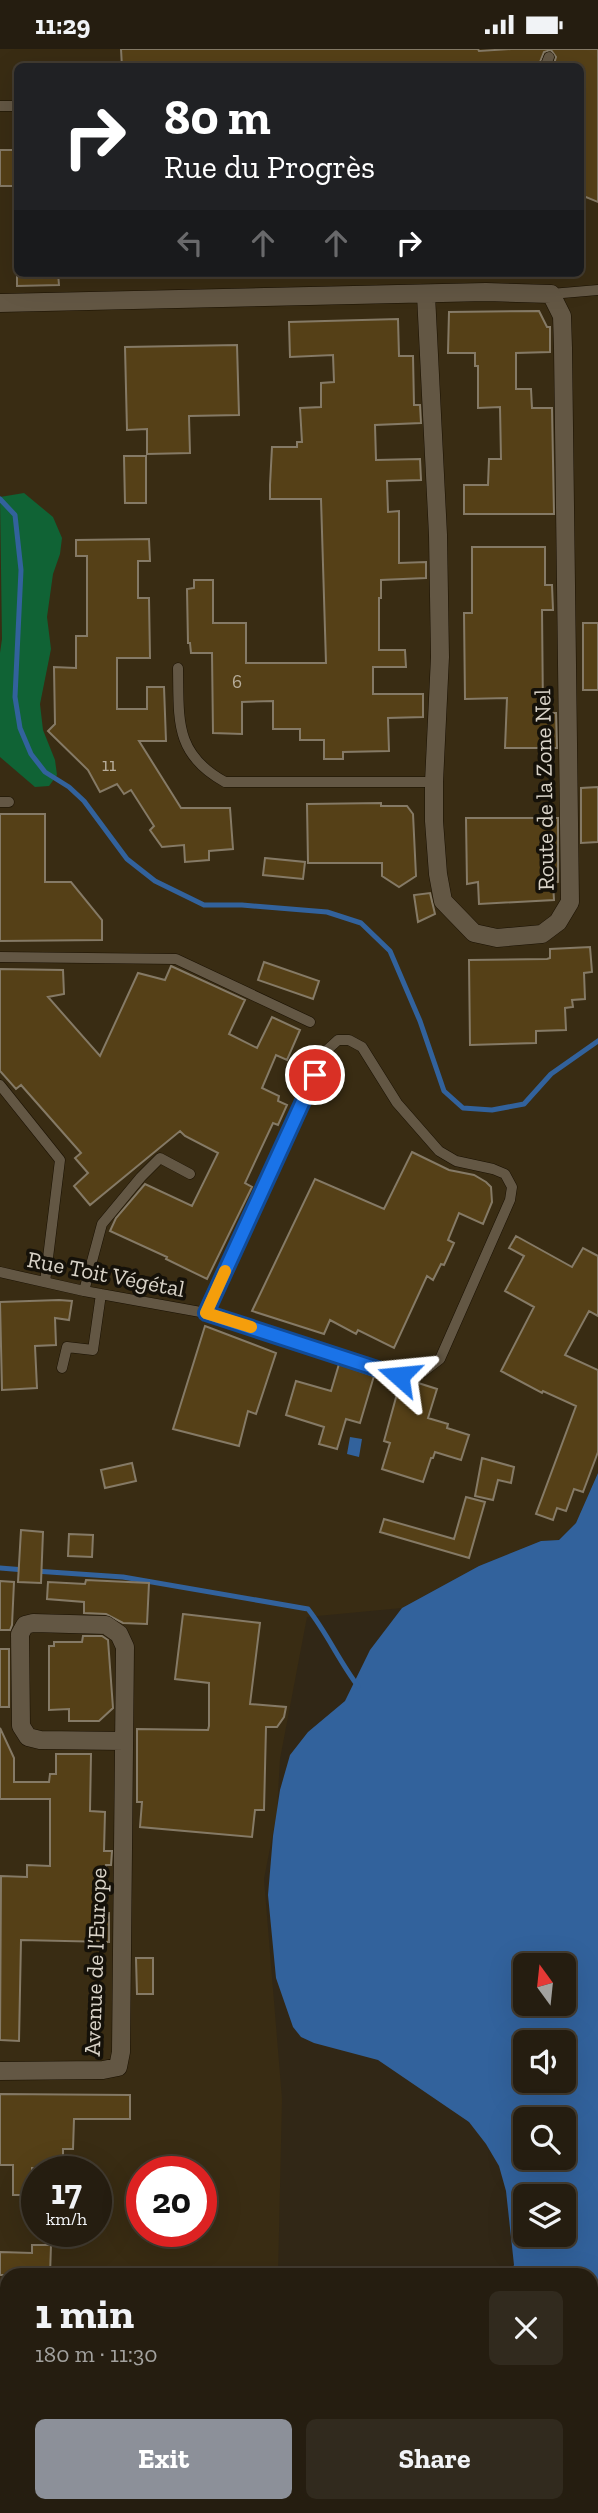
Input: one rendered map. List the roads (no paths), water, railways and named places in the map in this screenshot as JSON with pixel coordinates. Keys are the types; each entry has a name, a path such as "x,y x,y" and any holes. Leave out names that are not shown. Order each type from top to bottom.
{"street":[{"path":"0,303 486,292 551,293"},
{"name":"Route de la Zone Nel","path":"426,295 438,535 440,657 434,782 438,874 443,901 474,933 497,938 542,934 558,922 570,902 564,358 562,316 551,293"},
{"name":"Avenue de l’Europe","path":"0,2071 103,2070 118,2067 121,2052 125,1647 119,1634 106,1625 33,1622 24,1625 20,1634 21,1726 28,1737 40,1740 124,1741"}],"lane":[{"path":"551,293 598,291"},
{"path":"178,668 179,719 184,738 192,757 206,772 225,782 434,782"},
{"path":"0,957 176,959 310,1022"},
{"name":"Rue Toit Végétal","path":"0,1272 84,1291 206,1313 399,1376 423,1373 440,1359 510,1200 512,1187 505,1174 456,1161 439,1151 397,1103 362,1047 349,1040 338,1040 326,1051 206,1313"},
{"path":"0,1085 60,1160 45,1282"},
{"path":"84,1291 103,1224 141,1177 160,1158 190,1174"},
{"path":"62,1368 67,1347 93,1350 101,1294"}],"water":[{"path":"350,1437 362,1439 359,1457 347,1454"},
{"path":"598,1473 598,2268 512,2268 506,2191 499,2166 469,2122 378,2060 301,2037 293,2027 276,1978 268,1895 280,1790 290,1755 308,1732 345,1701 370,1650 402,1608 479,1566 541,1541 559,1540 576,1523"}],"waterway":[{"path":"0,499 15,515 21,570 15,697 20,728 31,754 45,772 69,787 84,801 127,859 155,881 204,905 242,905 327,912 361,923 390,951 420,1021 444,1091 463,1108 492,1110 524,1104 551,1074 598,1041"},
{"path":"0,1568 25,1570"},
{"path":"35,1571 123,1577 308,1609 358,1686"}]}
